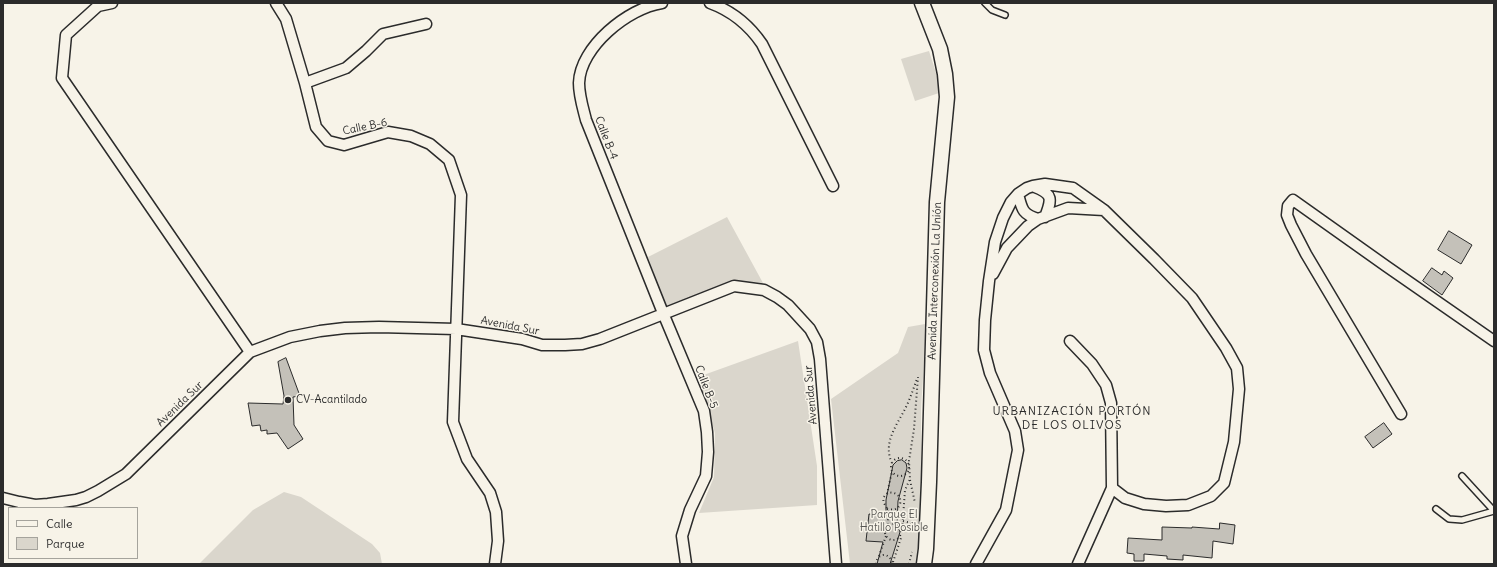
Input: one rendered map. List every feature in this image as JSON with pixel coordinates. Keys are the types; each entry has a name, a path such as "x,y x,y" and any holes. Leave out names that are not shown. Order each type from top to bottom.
{"street":[{"path":"112,3 98,6 66,35 62,78 250,352"},
{"name":"Calle B-6","path":"276,3 286,19 316,126 328,141 344,145 388,132 410,136 430,144 449,160 461,195 456,329"},
{"name":"Calle B-4","path":"662,3 654,4 623,19 594,45 585,62 579,83 586,120 663,313"},
{"path":"710,3 724,8 753,31 762,44 833,186"},
{"name":"Avenida Interconexión La Unión","path":"922,3 940,49 945,74 946,98 938,202 929,482 924,564"},
{"path":"305,83 346,68 383,34 426,24"},
{"path":"976,564 1006,510 1018,450 1015,430 990,373 984,350 989,280 995,242 1003,218 1011,202 1018,194 1033,186 1045,184 1073,188 1104,210 1192,298 1226,348 1237,368 1239,389 1234,442 1224,483 1211,496 1188,505 1144,504 1125,498 1112,488"},
{"path":"1033,186 1046,191 1050,198 1050,204 1041,218"},
{"path":"1018,194 1022,208 1027,215 1041,218"},
{"path":"1401,414 1306,254 1291,225 1287,215 1288,206 1293,200 1494,341"},
{"path":"989,280 1007,248 1028,226 1041,218 1068,208 1104,210"},
{"name":"Avenida Sur","path":"3,498 35,505 48,504 86,497 111,484 126,474 250,352 290,337 339,329 379,327 456,329 522,339 542,345 565,346 582,344 600,338 734,286 764,290 777,297 788,305 810,329 817,342 820,359 836,564"},
{"name":"Calle B-5","path":"663,313 704,411 707,432 708,452 706,476 690,510 682,536 686,564"},
{"path":"456,329 453,422 467,459 490,493 496,512 498,541 495,564"},
{"path":"1070,341 1092,364 1106,385 1111,403 1112,488 1078,564"}],"lane":[{"path":"985,3 992,10 1005,15"},
{"path":"1436,509 1449,519 1462,520 1494,511 1462,476"}],"path":[{"path":"876,564 876,559 879,556 888,525 887,509 883,501 887,494 892,471 892,463 888,455 889,440 919,374 909,467 910,479 905,490 902,532 892,564"},
{"path":"892,463 899,458 907,462 909,467 904,475 895,475 892,471"},
{"path":"887,494 896,493 901,501 900,506 896,509 887,509"},
{"path":"903,522 920,525"},
{"path":"888,525 893,523 897,524 901,527 902,532"},
{"path":"886,536 893,541 897,540 901,536"},
{"path":"879,556 883,554 888,555 891,558 892,564"}],"green space":[{"path":"929,51 942,92 915,101 901,59"},
{"path":"727,217 763,283 750,282 725,286 666,307 648,257"},
{"name":"Parque El Hatillo Posible","path":"925,324 921,409 921,525 916,564 850,564 831,399 898,353 908,327"},
{"path":"798,341 817,466 817,505 699,513 714,477 715,433 698,377"},
{"path":"284,492 301,497 372,544 380,553 382,564 199,564 253,510"}],"building":[{"path":"1449,231 1472,245 1461,264 1438,250"},
{"path":"1432,268 1442,275 1444,271 1453,278 1442,295 1423,281"},
{"name":"CV-Acantilado","path":"286,358 300,396 293,397 294,425 303,439 288,449 277,433 267,434 267,430 261,431 260,425 252,426 248,403 283,404 284,396 278,362"},
{"path":"1384,423 1392,434 1373,448 1365,437"},
{"path":"902,460 906,463 907,468 898,501 897,524 900,532 890,564 877,564 883,542 866,541 869,514 886,516 886,500 893,465 897,461"},
{"path":"1220,523 1235,525 1233,544 1213,541 1212,558 1183,555 1183,560 1167,559 1167,556 1144,554 1144,561 1134,561 1134,554 1127,553 1128,538 1162,540 1162,527 1219,529"}],"place":[{"name":"CV-Acantilado","path":"288,400"}],"district":[{"name":"URBANIZACIÓN PORTÓN DE LOS OLIVOS","path":"1072,419"}]}
